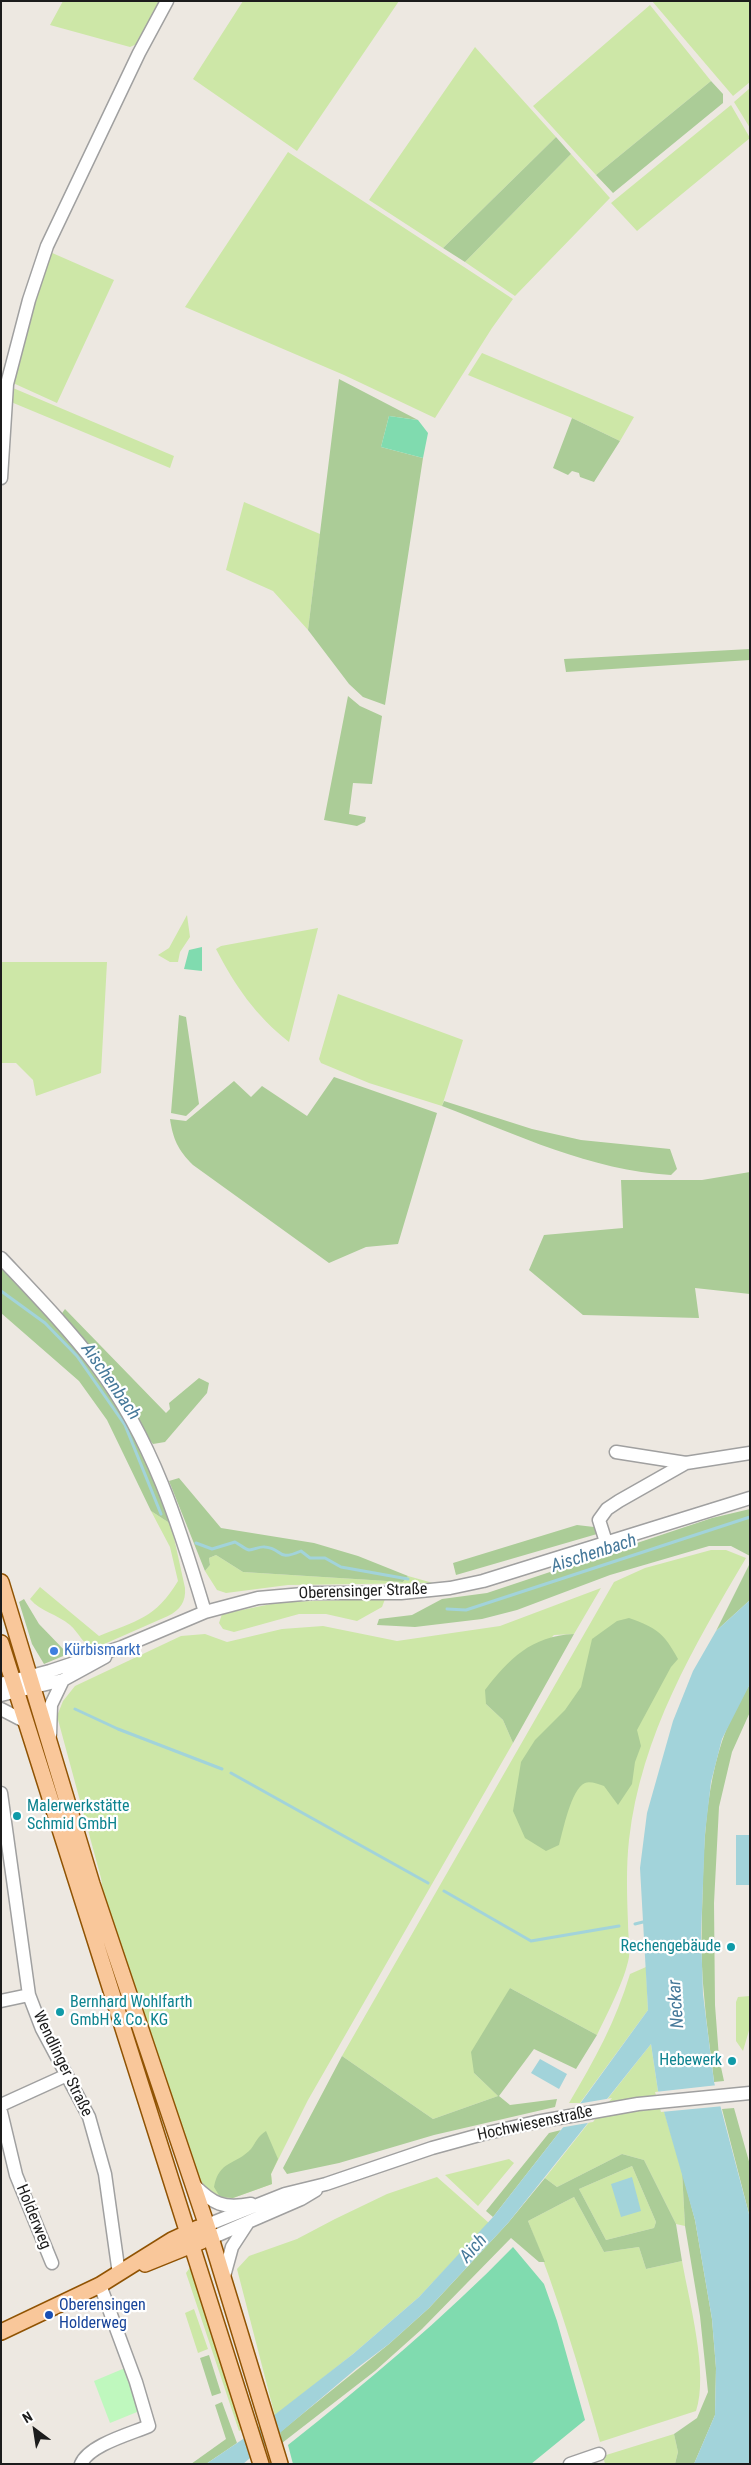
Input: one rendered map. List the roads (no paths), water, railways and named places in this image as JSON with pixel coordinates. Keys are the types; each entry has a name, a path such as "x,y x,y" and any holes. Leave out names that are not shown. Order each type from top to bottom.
{"main road":[{"path":"1,1582 33,1682 104,1923 209,2232 280,2464"},
{"path":"1,1643 8,1688 26,1722 191,2238 261,2464"},
{"name":"Hochwiesenstraße","path":"191,2238 209,2232"},
{"path":"1,2332 100,2286 122,2272 191,2238"}],"street":[{"path":"1,478 7,384 29,300 47,246 140,51 167,1"},
{"path":"1,1258 97,1366 132,1420 166,1492 205,1612"},
{"path":"616,1452 686,1463 750,1453"},
{"path":"606,1542 599,1520 607,1509 686,1463"},
{"name":"Oberensinger Straße","path":"33,1682 205,1612 258,1598 287,1594 401,1593 450,1588 482,1581 750,1498"},
{"name":"Oberensinger Straße","path":"33,1682 63,1680 122,1647"},
{"path":"50,1739 51,1705 63,1680"},
{"path":"8,1688 33,1682"},
{"path":"1,1709 26,1722"},
{"name":"Wendlinger Straße","path":"1,1793 29,1996 42,2029 89,2118 105,2174 122,2272"},
{"path":"1,2001 29,1996"},
{"path":"1,2105 67,2076"},
{"name":"Hochwiesenstraße","path":"209,2232 268,2200 326,2184 432,2148 536,2122 638,2104 750,2093"},
{"name":"Holderweg","path":"1,2112 16,2175 52,2263"},
{"path":"193,2184 209,2200 222,2205 247,2205 268,2200"},
{"name":"Hochwiesenstraße","path":"209,2232 249,2222 301,2199 326,2184"},
{"path":"223,2280 232,2247 249,2222"},
{"path":"81,2464 84,2456 97,2447 149,2426 136,2382 100,2286"},
{"path":"570,2464 598,2454"}],"water":[{"path":"750,1600 750,1684 722,1739 711,1782 705,1834 701,1934 703,1994 714,2082 750,2218 750,2464 694,2464 715,2415 716,2368 712,2319 695,2220 658,2091 651,2044 508,2223 429,2308 389,2344 357,2368 243,2464 206,2464 246,2437 353,2354 419,2297 493,2217 561,2130 648,2010 640,1868 647,1813 673,1721 693,1671 716,1631"},
{"path":"736,1835 750,1835 750,1885 736,1885"},
{"path":"540,2059 567,2074 559,2089 531,2073"},
{"path":"632,2177 641,2211 621,2217 611,2184"}],"waterway":[{"name":"Aischenbach","path":"1,1291 45,1323 77,1356 125,1425 161,1514"},
{"name":"Aischenbach","path":"447,1609 466,1610 750,1517"},
{"name":"Aischenbach","path":"196,1543 212,1549 235,1542 249,1550 265,1547 284,1555 301,1551 310,1558 325,1558 341,1567 408,1579"},
{"path":"75,1709 118,1729 222,1769"},
{"path":"231,1773 428,1883"},
{"path":"444,1891 531,1941 619,1926"},
{"path":"635,1924 647,1921"}],"place":[{"name":"Kürbismarkt","path":"54,1651"},
{"name":"Malerwerkstätte Schmid GmbH","path":"17,1816"},
{"name":"Rechengebäude","path":"731,1947"},
{"name":"Bernhard Wohlfarth GmbH & Co. KG","path":"60,2012"},
{"name":"Hebewerk","path":"732,2061"},
{"name":"Oberensingen Holderweg","path":"49,2315"}],"water label":[{"name":"Neckar","path":"677,2004"},
{"name":"Aich","path":"474,2249"}]}
